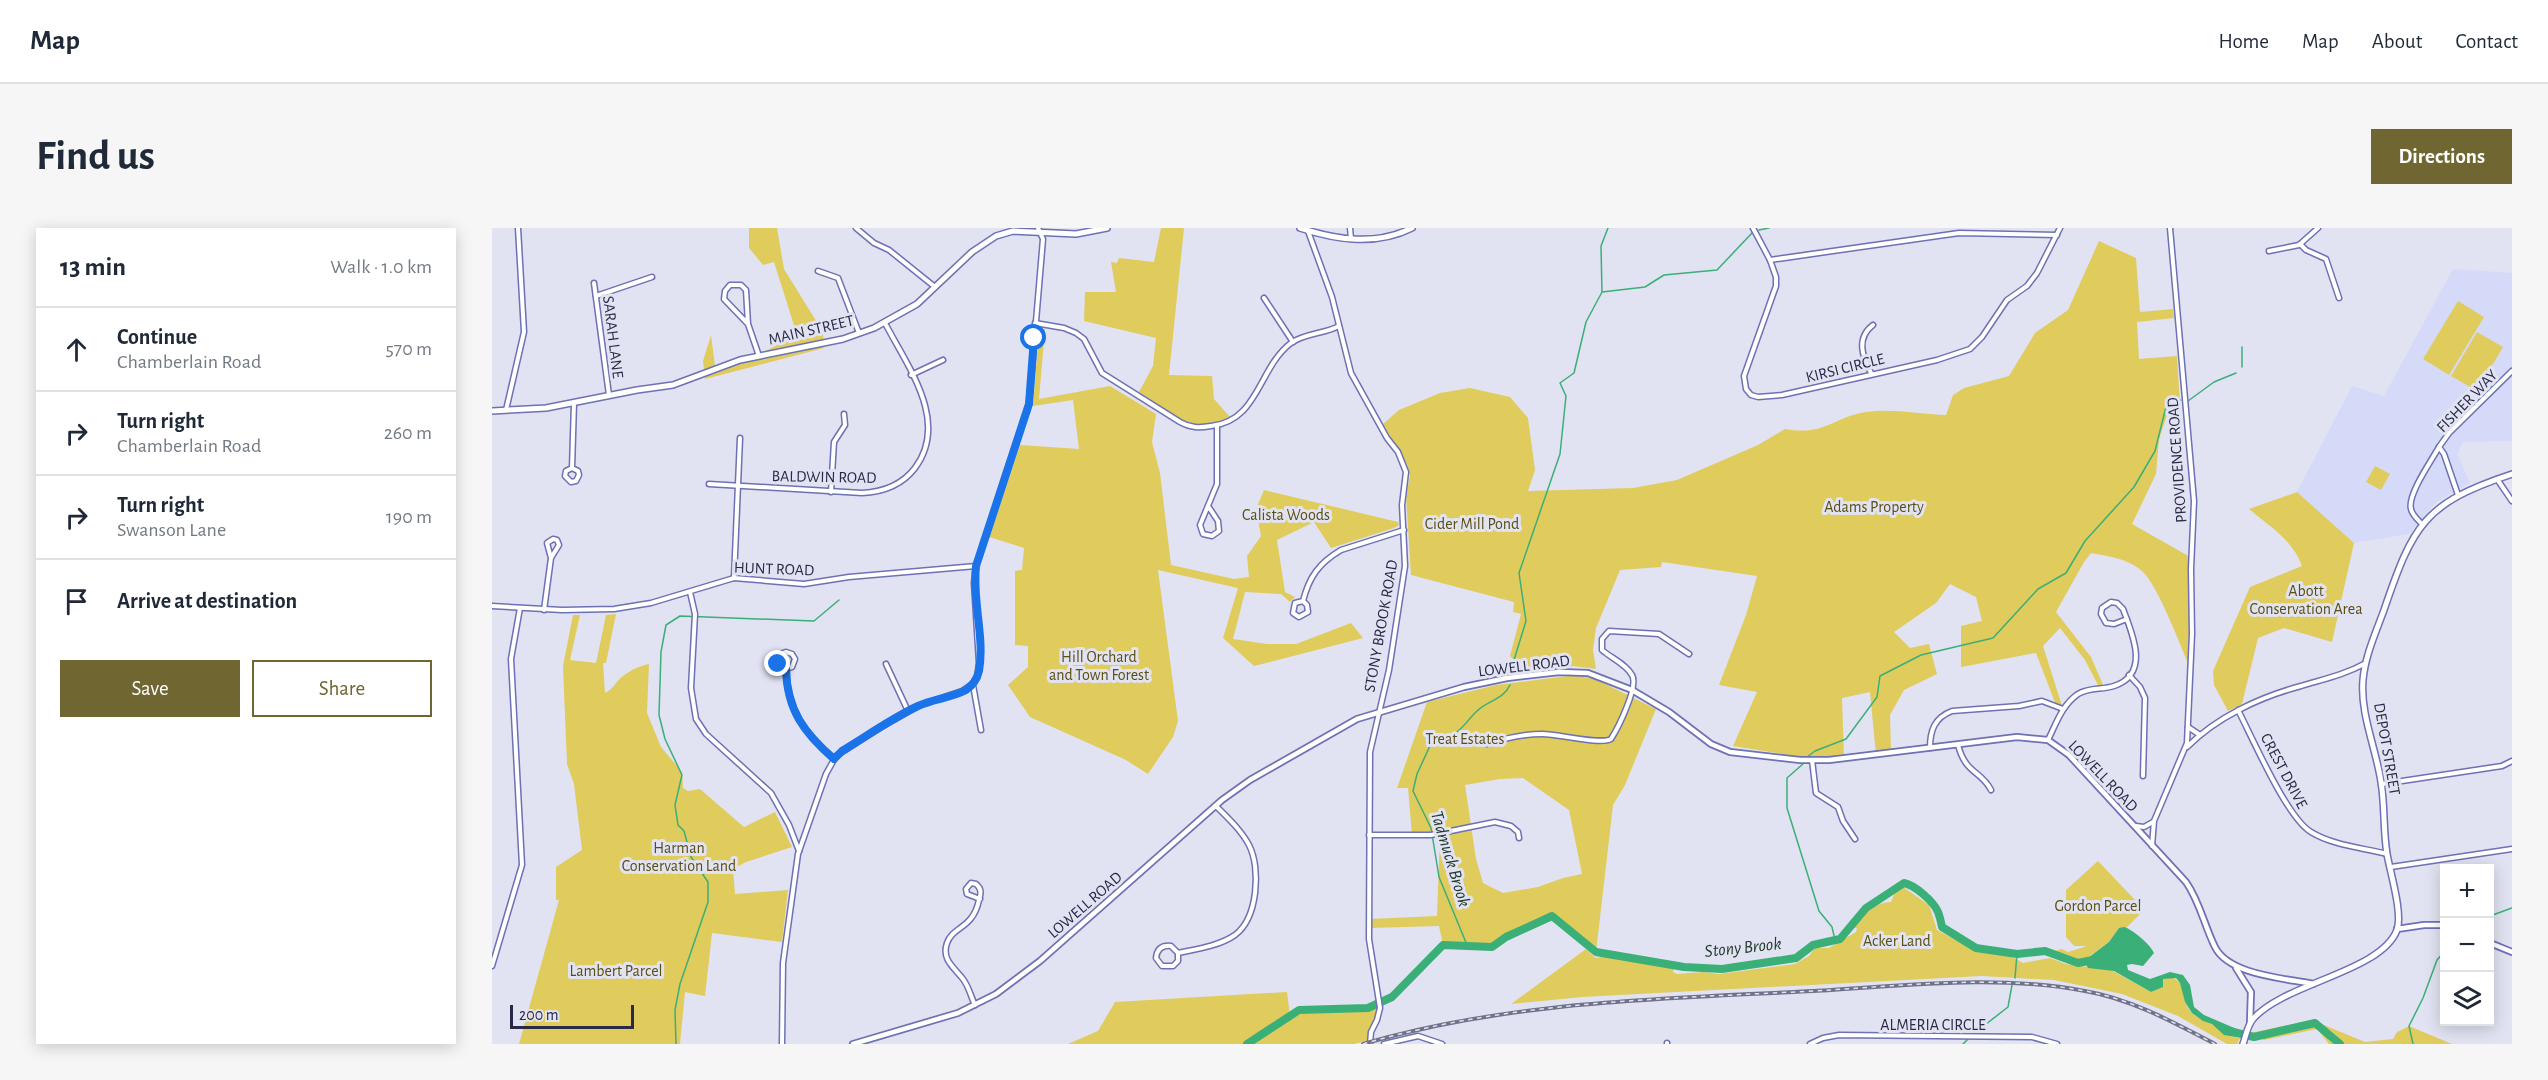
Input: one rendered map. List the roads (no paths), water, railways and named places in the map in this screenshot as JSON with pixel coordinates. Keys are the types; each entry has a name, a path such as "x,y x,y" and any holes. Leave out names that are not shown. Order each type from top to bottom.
{"main road":[{"name":"MAIN STREET","path":"492,411 546,408 673,385 731,362 831,342 859,334 917,304 959,263 990,239 1013,231 1039,230 1076,234 1107,228"},
{"path":"1300,228 1351,240 1387,237 1412,228"},
{"name":"DEPOT STREET","path":"2397,929 2398,917 2387,854 2382,784 2364,700 2363,681 2366,662 2397,572 2410,543 2422,525 2443,504 2458,495 2512,474"},
{"path":"2243,1042 2249,1026 2271,1005 2376,952 2393,938 2397,929"}],"street":[{"path":"506,410 524,332 518,228"},
{"path":"856,228 874,243 889,250 935,287"},
{"path":"1350,228 1351,240"},
{"name":"KIRSI CIRCLE","path":"1753,228 1776,277 1776,286 1745,370 1743,383 1747,392 1758,397 1782,395 1871,373 1937,360 1970,349 2007,300 2027,286 2037,273 2060,228"},
{"name":"PROVIDENCE ROAD","path":"2152,846 2154,821 2186,748 2192,634 2191,569 2194,501 2185,420 2184,377 2170,228"},
{"path":"2269,251 2284,250 2300,244 2318,228"},
{"path":"782,1044 783,963 799,852 821,786 834,759 842,751 908,711 962,691 977,678 979,663 974,583 976,566 1029,404 1042,239 1039,230"},
{"name":"STONY BROOK ROAD","path":"1308,231 1332,297 1351,374 1404,465 1407,479 1402,505 1406,566 1402,596 1396,617 1389,670 1370,752 1369,939 1380,1008 1370,1044"},
{"path":"1770,260 1959,233 2057,235"},
{"path":"2300,244 2306,250 2326,259 2339,298"},
{"path":"818,271 838,278 859,334"},
{"path":"596,296 652,277"},
{"name":"SARAH LANE","path":"594,283 609,395"},
{"path":"748,324 724,299 725,291 733,284 741,285 747,293 748,324 759,356"},
{"path":"1264,298 1293,342"},
{"name":"BALDWIN ROAD","path":"710,484 862,493 885,490 903,480 918,464 927,446 929,418 922,397 885,322"},
{"path":"1035,323 1064,328 1076,333 1084,339 1102,373 1150,405 1190,427 1217,426 1241,415 1281,353 1293,342 1339,326"},
{"path":"1871,373 1864,358 1862,341 1864,333 1874,325"},
{"path":"911,375 943,360"},
{"name":"FISHER WAY","path":"2422,525 2413,514 2410,503 2439,447 2449,433 2512,371"},
{"path":"572,468 574,402"},
{"path":"831,492 835,438 845,425 844,414"},
{"path":"1208,506 1220,524 1219,531 1212,536 1205,536 1200,528 1218,478 1217,426"},
{"path":"734,578 740,438"},
{"name":"FISHER WAY","path":"2439,447 2444,454 2458,495"},
{"path":"2498,479 2512,501"},
{"path":"1302,602 1314,570 1332,555 1404,530"},
{"path":"544,610 551,558 547,543 553,538 559,545 551,558"},
{"name":"HUNT ROAD","path":"492,606 544,610 611,610 637,606 734,578 754,578 786,584 813,584 849,577 976,566"},
{"path":"690,592 695,614 691,688 696,719 706,734 771,793 789,825 799,852"},
{"path":"1302,602 1307,604 1308,610 1306,615 1299,617 1294,615 1292,607 1295,603 1302,602"},
{"path":"2048,740 2063,709 2082,692 2115,685 2129,675 2137,649 2127,620 2120,606 2114,602 2104,605 2101,611 2104,621 2110,624 2127,620"},
{"path":"492,966 522,865 511,659 520,608"},
{"path":"1487,744 1542,734 1583,738 1598,742 1608,741 1622,719 1632,690 1633,675 1602,650 1601,641 1607,632 1620,630 1659,634 1689,654"},
{"path":"784,652 792,654 795,661 792,667 786,669 779,667 777,660 784,652"},
{"path":"2186,748 2200,735 2238,710 2298,687 2335,678 2366,662"},
{"path":"885,664 908,711"},
{"path":"786,669 788,696 794,713 802,725 834,759"},
{"name":"LOWELL ROAD","path":"853,1044 940,1019 975,1006 996,994 1040,961 1216,806 1250,780 1343,725 1378,711 1485,682 1559,672 1588,673 1632,690 1669,712 1708,742 1721,749 1739,753 1812,760 2017,737 2048,740 2076,762 2194,894 2215,948 2236,968 2251,992 2249,1026"},
{"path":"2129,675 2140,687 2145,698 2143,776"},
{"path":"972,684 981,730"},
{"path":"1930,748 1933,726 1943,715 1952,711 2019,706 2042,701 2063,709"},
{"name":"CREST DRIVE","path":"2238,710 2288,807 2299,822 2319,836 2387,854"},
{"path":"2187,727 2200,735"},
{"path":"1958,745 1967,767 1988,784 1991,790"},
{"path":"1812,760 1816,794 1838,807 1843,821 1855,839"},
{"path":"2382,784 2502,766 2512,761"},
{"path":"1178,953 1227,939 1245,925 1251,913 1255,872 1251,851 1240,831 1216,806"},
{"path":"2134,826 2144,828 2154,821"},
{"path":"1369,835 1431,835 1498,822 1514,828 1520,838"},
{"path":"2391,867 2512,849"},
{"path":"975,1006 965,981 948,961 945,950 950,937 974,916 980,900 980,887 971,883 966,889 967,894 980,900"},
{"path":"2397,929 2440,925"},
{"path":"2494,945 2512,952"},
{"path":"1164,946 1174,947 1178,953 1176,964 1170,968 1162,966 1156,958 1158,951 1164,946"},
{"path":"2236,968 2313,984"},
{"name":"ALMERIA CIRCLE","path":"1810,1044 1822,1038 1839,1035 2032,1037 2057,1044"},
{"path":"1384,1044 1425,1036 1442,1044"}],"waterway":[{"name":"Tadmuck Brook","path":"1510,673 1526,621 1519,573 1560,454 1566,396 1560,383 1574,373 1586,322 1602,292 1601,246 1608,228"},
{"path":"1759,230 1769,228"},
{"path":"1602,292 1645,287 1664,275 1717,270 1752,233"},
{"path":"2242,347 2242,367"},
{"path":"2188,401 2214,382 2236,373"},
{"path":"1807,757 1815,751 1846,739 1877,697 1880,676 1921,655 1993,638 2038,589 2066,573 2085,541 2134,487 2155,451 2166,407 2181,400"},
{"path":"676,1044 675,1010 680,984 708,902 708,882 691,857 684,831 678,825 675,805 682,775 665,739 659,715 661,652 666,625 680,616 814,621 839,600"},
{"name":"Tadmuck Brook","path":"1467,945 1439,877 1431,828 1413,791 1417,774 1435,735 1450,735 1460,730 1481,707 1503,694 1510,685"},
{"path":"1804,763 1787,778 1787,808 1819,911 1832,927 1835,940"},
{"name":"Stony Brook","path":"1247,1044 1299,1010 1368,1008 1392,997 1443,945 1492,947 1506,937 1552,916 1596,952 1684,967 1722,969 1796,958 1813,945 1840,939 1866,908 1904,883 1919,890 1933,904 1942,927 1976,948 2017,954 2045,951 2078,963 2093,960"},
{"path":"2494,915 2512,908"},
{"path":"2015,978 2017,954"},
{"path":"2413,1044 2409,1026 2440,957"},
{"path":"1972,1035 2008,1007 2012,985"},
{"name":"Stony Brook","path":"2229,1031 2254,1037 2315,1023 2340,1044"},
{"path":"1963,1044 1969,1038"}],"railway":[{"path":"1363,1044 1474,1019 1586,1004 1983,982 2051,986 2102,995 2152,1012 2215,1044"}],"park label":[{"name":"Adams Property","path":"1874,507"},
{"name":"Calista Woods","path":"1286,515"},
{"name":"Cider Mill Pond","path":"1472,524"},
{"name":"Abott Conservation Area","path":"2306,600"},
{"name":"Hill Orchard and Town Forest","path":"1099,666"},
{"name":"Treat Estates","path":"1465,739"},
{"name":"Harman Conservation Land","path":"679,857"},
{"name":"Gordon Parcel","path":"2098,906"},
{"name":"Acker Land","path":"1897,941"},
{"name":"Lambert Parcel","path":"616,971"}]}
